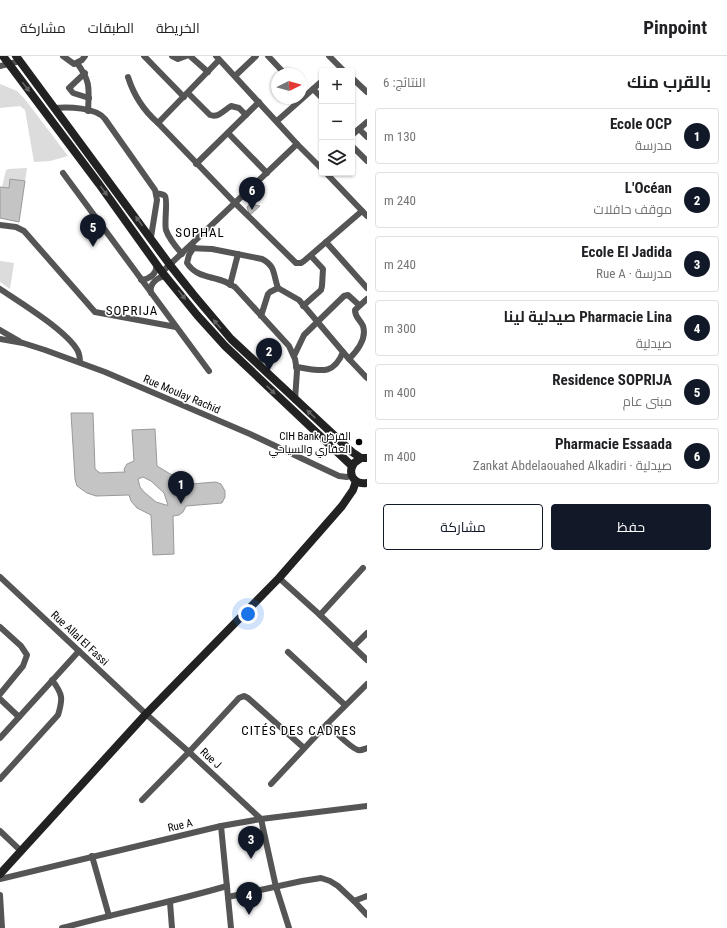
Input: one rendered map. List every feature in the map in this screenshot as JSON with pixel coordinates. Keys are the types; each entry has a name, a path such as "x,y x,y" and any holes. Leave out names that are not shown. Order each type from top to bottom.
{"main road":[{"path":"0,874 146,714 279,578 342,506 353,490 354,478 352,466 225,346 197,315 162,271 99,184 4,65 3,56"},
{"path":"18,59 170,265 231,340 352,452 364,458"},
{"path":"352,466 354,462 364,458"},
{"path":"354,478 362,484 367,483"}],"street":[{"path":"63,56 74,64 85,56"},
{"path":"144,56 210,115 213,116 221,114 231,106 239,108 246,116"},
{"path":"172,56 178,59 186,56"},
{"path":"190,56 208,72"},
{"path":"235,76 256,56"},
{"path":"268,56 280,68"},
{"path":"330,56 340,68"},
{"path":"158,123 208,72 218,58 297,144 319,163"},
{"path":"4,65 18,59"},
{"path":"77,63 85,74 90,86 88,111"},
{"path":"85,74 69,88 73,93 89,98"},
{"path":"128,77 138,102 147,113 234,203 296,263 301,263 311,256 362,211"},
{"path":"355,81 367,92"},
{"path":"307,94 319,84"},
{"path":"313,89 319,95"},
{"path":"196,164 259,102"},
{"path":"276,121 296,104"},
{"path":"54,108 68,108 88,111 102,116 152,184 156,193 156,208 151,238"},
{"path":"355,132 367,122"},
{"path":"359,129 367,137"},
{"path":"228,133 266,173"},
{"path":"141,280 162,271 191,247 234,203 297,144"},
{"path":"355,149 367,162"},
{"path":"63,173 209,371"},
{"path":"329,176 367,216"},
{"path":"156,193 165,196 166,230 169,238 182,254"},
{"path":"0,225 16,227 24,231 95,312 176,327"},
{"path":"326,242 367,288"},
{"path":"191,247 238,254 269,262 273,268 278,288 296,298 349,360 367,378"},
{"path":"191,247 187,263 190,269 206,277 224,281 235,287 289,346 294,356 296,367 295,400"},
{"path":"230,284 238,254"},
{"path":"303,306 321,290 322,286 323,269 311,256"},
{"path":"151,293 151,287 162,271"},
{"path":"362,282 367,278"},
{"path":"261,316 268,294 278,288"},
{"path":"0,290 61,332 76,348 79,354 80,362"},
{"path":"294,356 304,335 346,295 351,296 359,305"},
{"path":"349,360 359,349 363,339 363,326 355,314 355,310 367,299"},
{"path":"0,330 23,343"},
{"name":"Rue Moulay Rachid","path":"0,339 23,343 80,362 250,434 339,476 354,478"},
{"path":"296,367 319,370 333,368 337,365 343,352"},
{"path":"320,615 363,568"},
{"name":"Rue Allal El Fassi","path":"0,577 146,714"},
{"path":"279,578 354,646 367,660"},
{"path":"0,627 21,646 27,655 23,666 0,694"},
{"path":"354,646 367,633"},
{"path":"0,738 79,651"},
{"path":"288,652 346,705"},
{"path":"0,779 58,715 62,703 62,695 59,688 52,680"},
{"path":"271,784 367,684"},
{"path":"142,800 239,698 244,696 253,702 304,748"},
{"path":"0,699 19,717"},
{"name":"Rue J","path":"146,714 261,819"},
{"path":"327,724 353,748 358,750 364,750 367,748"},
{"name":"Rue A","path":"0,879 221,826 261,819 367,806"},
{"path":"261,819 276,886 289,928"},
{"path":"221,826 231,928"},
{"path":"0,831 21,850"},
{"path":"92,856 109,916"},
{"path":"228,897 314,878 322,878 338,886 367,915"},
{"path":"62,928 170,902 227,886"},
{"path":"0,895 2,928"},
{"path":"354,901 367,896"},
{"path":"170,902 172,928"}],"shaded area":[{"path":"0,84 17,91 24,98 68,156 50,161 34,162 25,110 20,106 0,108"},
{"path":"27,168 25,181 10,179 9,188 2,187 6,170"},
{"path":"0,261 14,263 10,289 0,282"}],"building":[{"path":"10,179 25,181 19,222 0,218 0,187 9,188"},
{"path":"250,204 260,206 251,214 249,213 247,207"},
{"path":"71,413 93,413 95,469 100,473 125,472 124,469 127,464 134,461 132,430 155,429 157,466 172,475 177,481 178,485 216,482 221,484 225,491 225,497 222,503 186,506 183,512 179,515 173,516 174,554 153,555 151,515 137,508 131,501 129,495 96,496 87,493 77,486 75,479","holes":["143,477 151,481 164,493 168,505 156,502 144,492 140,487 138,479"]}],"place":[{"name":"Pharmacie Essaada","path":"252,210"},
{"name":"Residence SOPRIJA","path":"93,247"},
{"name":"L'Océan","path":"269,371"},
{"name":"CIH Bank القرض العقاري والسياحي","path":"359,442"},
{"name":"Ecole OCP","path":"181,504"},
{"name":"Ecole El Jadida","path":"251,859"},
{"name":"Pharmacie Lina صيدلية لينا","path":"249,915"}],"district":[{"name":"SOPHAL","path":"200,232"},
{"name":"SOPRIJA","path":"132,310"},
{"name":"CITÉS DES CADRES","path":"299,730"}]}
